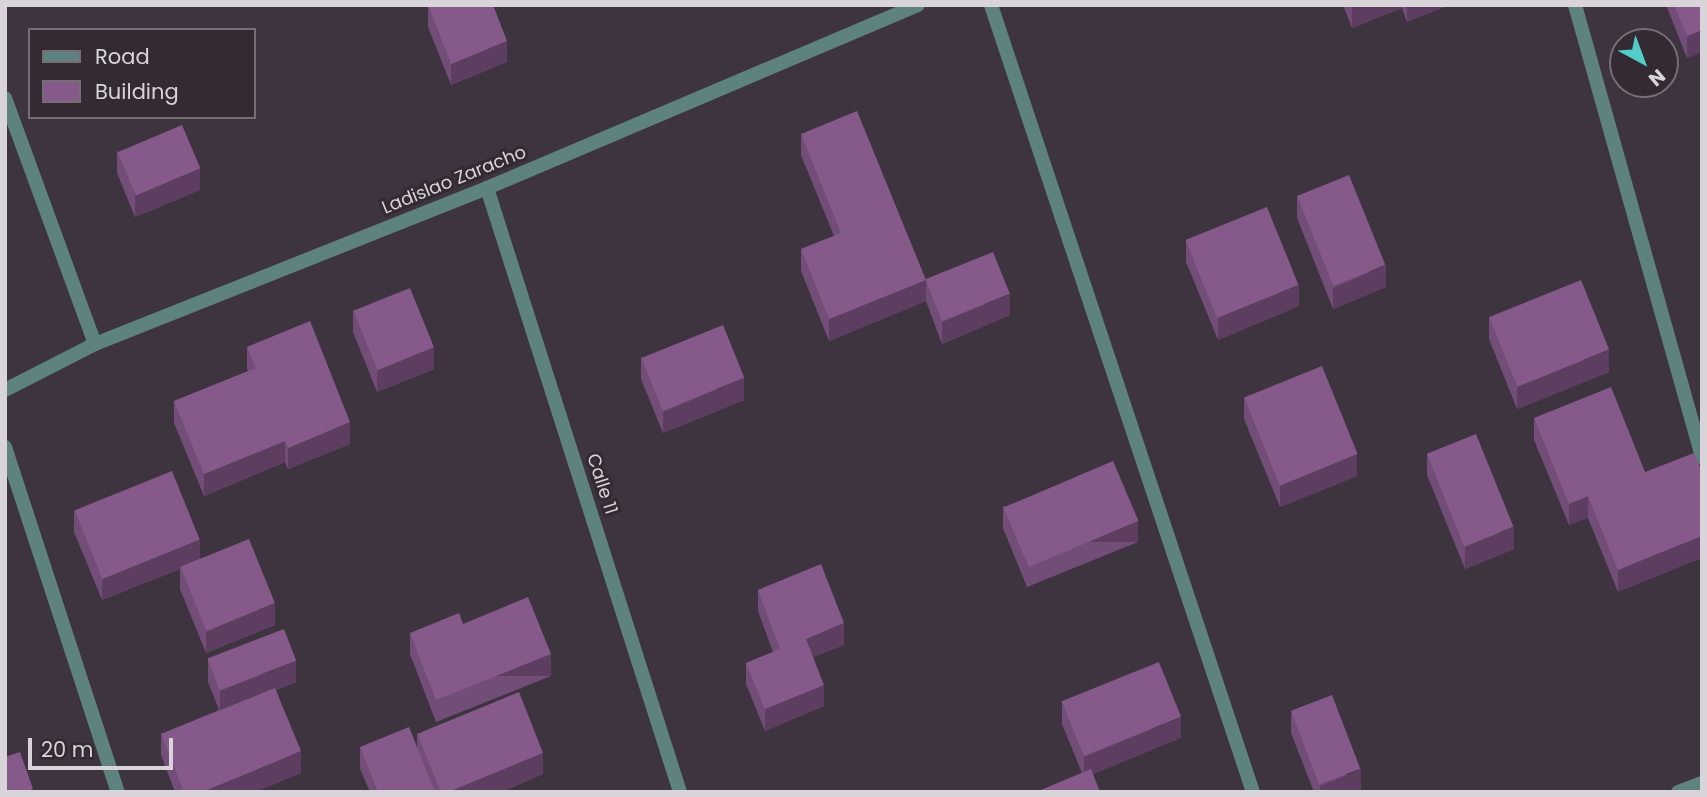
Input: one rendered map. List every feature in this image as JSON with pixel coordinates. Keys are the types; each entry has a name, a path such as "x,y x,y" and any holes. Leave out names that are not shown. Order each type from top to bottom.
{"street":[{"path":"991,5 1253,792"},
{"path":"1575,5 1702,458"},
{"name":"Ladislao Zaracho","path":"5,390 95,344 488,188 913,6"},
{"path":"5,99 95,344"},
{"name":"Calle 11","path":"488,188 680,792"},
{"path":"5,446 118,792"},
{"path":"1678,792 1702,783"}],"building":[{"path":"428,5 493,5 507,41 451,64"},
{"path":"1674,5 1702,5 1702,30 1687,36"},
{"path":"857,111 926,280 829,319 801,249 841,233 801,134"},
{"path":"182,125 200,168 136,196 118,152"},
{"path":"1349,175 1385,265 1333,286 1297,196"},
{"path":"1267,207 1298,285 1217,318 1185,240"},
{"path":"993,252 1010,294 942,321 925,279"},
{"path":"1581,280 1609,350 1517,387 1489,317"},
{"path":"410,288 434,347 377,370 353,311"},
{"path":"310,321 350,422 288,448 285,441 204,474 174,401 256,368 247,347"},
{"path":"723,325 744,378 663,411 641,358"},
{"path":"1322,366 1358,454 1280,486 1244,397"},
{"path":"1611,387 1645,472 1694,453 1702,472 1702,536 1618,570 1588,496 1569,504 1534,418"},
{"path":"1476,434 1513,527 1464,547 1427,454"},
{"path":"1113,461 1138,521 1029,567 1003,507"},
{"path":"172,471 200,540 102,579 75,510"},
{"path":"249,539 275,603 206,631 180,567"},
{"path":"821,564 844,623 806,639 824,685 765,709 746,663 780,649 758,590"},
{"path":"528,597 551,654 436,700 410,633 459,613 463,624"},
{"path":"284,629 296,661 220,690 207,658"},
{"path":"1159,662 1181,717 1084,756 1062,701"},
{"path":"275,688 301,751 202,792 184,792 161,734"},
{"path":"519,692 543,753 448,792 441,792 417,734"},
{"path":"1332,695 1360,769 1319,785 1291,711"},
{"path":"409,727 435,792 378,792 360,747"},
{"path":"20,752 33,789 26,792 5,792 5,757"},
{"path":"1091,769 1100,792 1036,792"}]}
